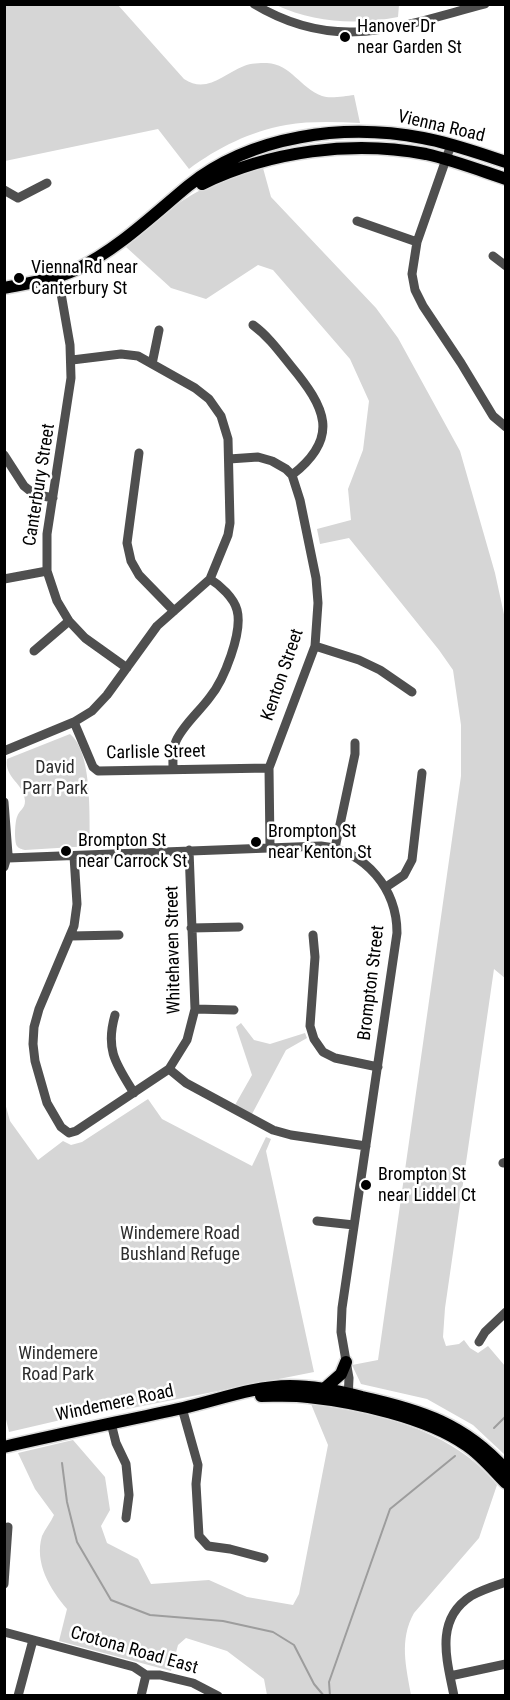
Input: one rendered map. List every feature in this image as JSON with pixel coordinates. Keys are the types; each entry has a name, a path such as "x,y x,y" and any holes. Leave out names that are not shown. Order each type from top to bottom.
{"main road":[{"name":"Vienna Road","path":"4,288 58,276 99,256 170,203 189,185 228,162 266,146 297,138 368,132 423,138 451,144 506,162"},
{"name":"Vienna Road","path":"170,203 210,180 240,168 261,162 348,148 406,151 446,159 506,179"},
{"path":"324,1389 342,1374 346,1362"},
{"name":"Windemere Road","path":"4,1447 182,1408 248,1391 290,1386 324,1389 442,1431 466,1445 506,1483"},
{"name":"Windemere Road","path":"233,1396 348,1398 405,1406 450,1424 478,1443 506,1470"}],"street":[{"path":"254,4 283,19 311,28 340,32 376,32 469,6 485,4"},
{"path":"451,144 417,242 412,274 415,290 493,416 506,427"},
{"path":"4,190 18,198 48,183"},
{"path":"357,221 417,242"},
{"path":"493,256 506,266"},
{"name":"Canterbury Street","path":"58,276 68,325 72,360 69,405 45,547 47,571 57,601 69,621 85,638 127,668"},
{"path":"229,459 258,457 272,460 292,476 309,462 318,449 322,435 319,404 311,390 264,333 253,325"},
{"path":"152,364 159,330"},
{"path":"4,751 74,722 92,711 157,626 210,579 228,535 230,523 228,439 222,416 209,399 195,388 138,356 121,354 72,360"},
{"path":"140,453 127,543 131,561 139,575 174,611"},
{"path":"4,455 24,486 34,494 53,498"},
{"name":"Kenton Street","path":"270,847 269,768 315,646 318,603 316,578 300,500 292,476"},
{"path":"4,579 47,571"},
{"path":"173,768 173,750 176,739 212,695 226,670 239,621 233,600 210,579"},
{"path":"34,651 69,621"},
{"path":"315,646 359,660 380,670 412,692"},
{"name":"Carlisle Street","path":"74,722 93,766 98,771 269,768"},
{"path":"335,848 355,754 355,743"},
{"path":"386,887 404,875 412,860 422,773"},
{"path":"4,802 6,863"},
{"name":"Brompton Street","path":"6,863 74,856 313,846 335,848 363,862 386,887 395,911 397,933 341,1324 349,1378 348,1398"},
{"name":"Whitehaven Street","path":"71,936 39,1009 34,1027 33,1044 34,1061 47,1103 61,1127 69,1133 76,1131 169,1069 187,1040 195,1009 189,850"},
{"path":"74,856 77,904 71,936 119,935"},
{"path":"191,928 239,927"},
{"path":"313,935 315,957 310,1026 314,1039 323,1052 335,1058 378,1067"},
{"path":"195,1009 234,1010"},
{"path":"115,1015 110,1033 111,1048 116,1064 134,1093"},
{"path":"169,1069 186,1083 273,1130 291,1136 366,1146"},
{"path":"317,1221 354,1225"},
{"path":"479,1342 485,1332 506,1312"},
{"path":"182,1408 198,1465 196,1484 199,1536 208,1546 264,1558"},
{"path":"111,1423 116,1443 126,1464 129,1495 126,1518"},
{"path":"4,1584 8,1527"},
{"path":"454,1695 445,1644 446,1626 455,1611 471,1596 506,1582"},
{"name":"Crotona Road East","path":"4,1632 134,1667 146,1675 160,1675 193,1683 218,1695"},
{"path":"18,1695 33,1640"},
{"path":"450,1676 506,1664"},
{"path":"141,1695 146,1675"}],"green space":[{"path":"4,5 118,5 184,79 192,83 208,84 249,64 275,64 283,67 308,88 322,96 354,95 360,123 313,122 260,131 235,141 189,169 158,129 5,161"},
{"path":"276,5 399,5 398,17 367,21 336,21 306,16"},
{"path":"263,168 271,197 376,308 398,338 460,451 495,573 505,619 506,979 494,969 445,1308 443,1337 446,1346 459,1344 464,1340 478,1353 488,1346 505,1366 505,1455 473,1425 427,1399 361,1384 352,1365 378,1360 461,776 461,725 453,670 349,538 320,544 317,529 351,520 348,489 363,450 369,401 350,359 273,270 258,265 206,299 171,288 126,247 163,214 190,196 226,179"},
{"name":"David Parr Park","path":"70,734 83,756 86,770 90,846 25,850 20,848 15,840 15,832 18,815 25,801 24,795 8,771 7,759"},
{"path":"241,1023 254,1040 270,1044 305,1033 307,1038 286,1050 252,1114 235,1105 252,1075 236,1027"},
{"name":"Windemere Road Bushland Refuge","path":"148,1099 162,1119 252,1166 266,1137 271,1139 266,1151 314,1372 122,1410 121,1406 9,1432 4,1411 5,1103 10,1121 38,1160 63,1141 71,1145 82,1142"},
{"path":"311,1404 388,1419 436,1437 459,1450 497,1485 479,1538 414,1613 409,1623 405,1653 411,1695 267,1695 264,1679 227,1651 186,1638 178,1645 171,1671 59,1641 67,1609 45,1575 40,1556 42,1536 54,1515 35,1489 18,1453 73,1440 105,1477 110,1510 101,1526 107,1543 138,1559 151,1584 209,1580 247,1597 293,1605 299,1594 328,1445"}],"waterway":[{"path":"494,1428 506,1416"},
{"path":"330,1696 329,1682 390,1509 455,1456"},
{"path":"62,1463 67,1502 77,1542 111,1600 150,1615 223,1621 273,1632 294,1645 314,1684 324,1696"}],"place":[{"name":"Hanover Dr near Garden St","path":"345,37"},
{"name":"Vienna Rd near Canterbury St","path":"19,278"},
{"name":"Brompton St near Kenton St","path":"256,842"},
{"name":"Brompton St near Carrock St","path":"66,851"},
{"name":"Brompton St near Liddel Ct","path":"366,1185"}],"park label":[{"name":"Windemere Road Park","path":"58,1364"}]}
